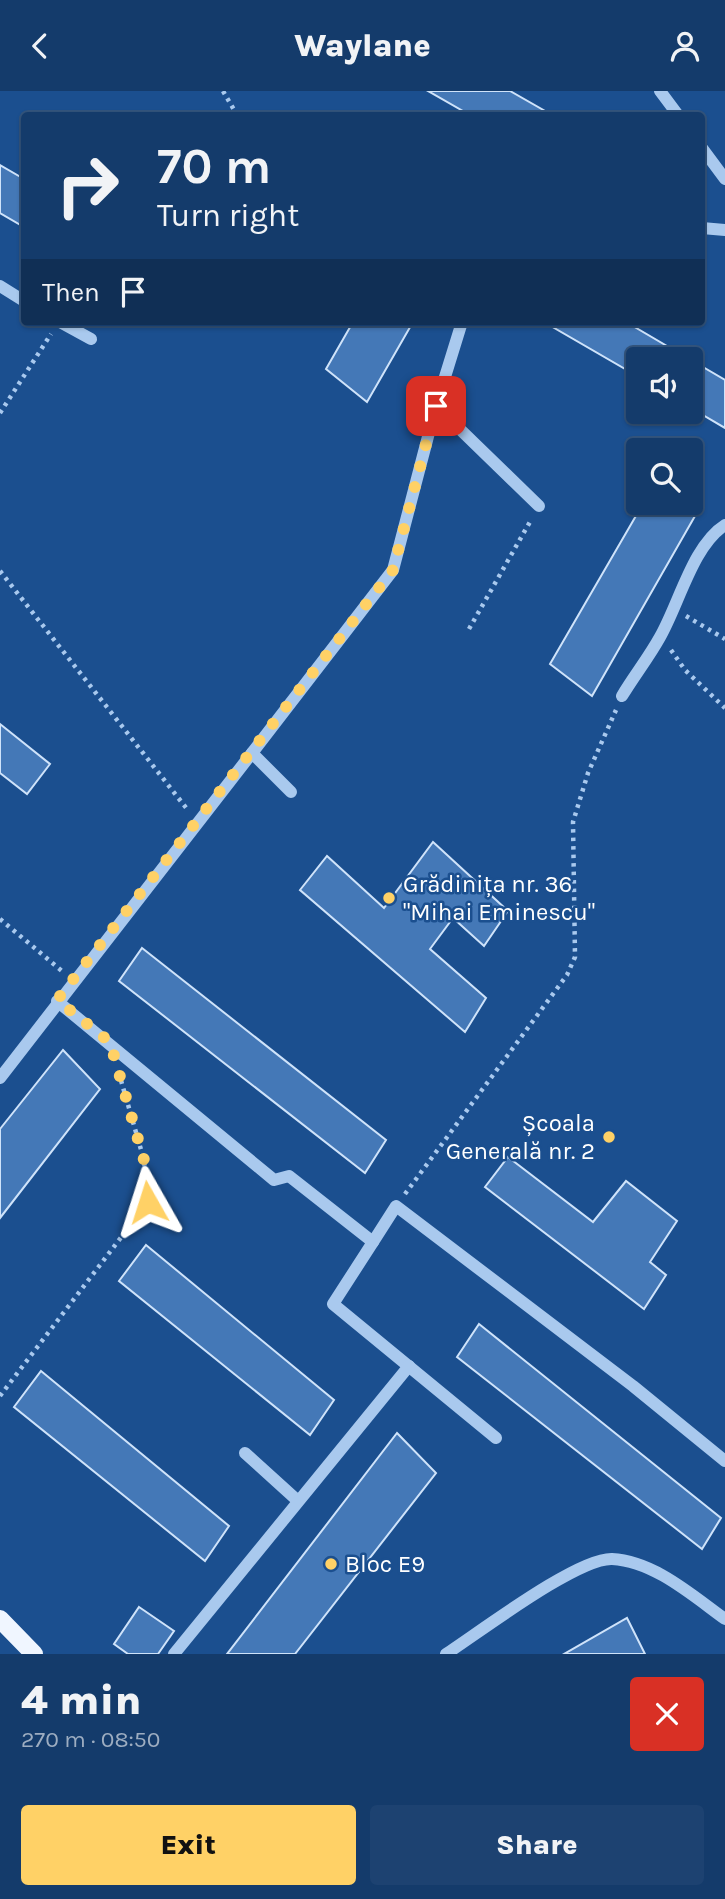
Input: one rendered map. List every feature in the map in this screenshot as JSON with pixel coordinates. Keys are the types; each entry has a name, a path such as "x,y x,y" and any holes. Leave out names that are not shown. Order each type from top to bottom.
{"main road":[{"path":"0,1619 34,1654"}],"street":[{"path":"660,91 676,112"},
{"path":"705,152 725,179"},
{"path":"705,228 725,230"},
{"path":"0,286 21,299"},
{"path":"67,326 91,339"},
{"path":"0,1078 57,1000 198,823 393,570 436,406 461,326"},
{"path":"436,406 539,506"},
{"path":"622,696 661,636 701,552 725,525"},
{"path":"252,753 291,792"},
{"path":"57,1000 274,1180 289,1176 373,1242"},
{"path":"496,1438 333,1304 396,1206 633,1386 725,1461"},
{"path":"174,1654 409,1366"},
{"path":"245,1453 298,1501"},
{"path":"446,1654 582,1565 612,1559 646,1568 725,1619"}],"path":[{"path":"223,91 235,112"},
{"path":"0,412 57,326"},
{"path":"469,628 539,506"},
{"path":"0,571 198,823"},
{"path":"674,609 725,639"},
{"path":"661,636 684,670 725,708"},
{"path":"396,1206 567,975 575,957 573,822 588,773 622,696"},
{"path":"0,919 74,980"},
{"path":"0,1395 148,1202 144,1160 110,1042"}],"building":[{"path":"428,91 510,91 547,112 465,112"},
{"path":"0,165 21,177 21,225 0,213"},
{"path":"351,326 411,326 367,402 326,369"},
{"path":"551,326 633,326 669,347 626,347 626,369"},
{"path":"703,367 725,380 725,428 703,415"},
{"path":"636,515 696,515 592,696 550,664"},
{"path":"0,724 50,764 27,794 0,773"},
{"path":"433,842 508,911 484,946 453,918 430,949 486,998 465,1032 300,890 327,856 384,908"},
{"path":"142,948 386,1140 365,1173 119,981"},
{"path":"63,1050 100,1089 0,1218 0,1129"},
{"path":"508,1157 593,1222 626,1181 677,1221 650,1262 666,1275 644,1309 485,1187"},
{"path":"146,1245 334,1400 310,1435 119,1281"},
{"path":"479,1324 721,1518 702,1549 457,1357"},
{"path":"41,1371 229,1526 205,1561 14,1407"},
{"name":"Bloc E9","path":"397,1433 436,1473 295,1654 227,1654"},
{"path":"139,1607 174,1631 158,1654 128,1654 114,1644"},
{"path":"627,1618 645,1654 564,1654"}],"place":[{"name":"Grădinița nr. 36 \"Mihai Eminescu\"","path":"389,898"},
{"name":"Școala Generală nr. 2","path":"609,1137"},
{"name":"Bloc E9","path":"331,1564"}],"route":[{"path":"148,1202 144,1160 110,1042 57,1000 198,823 393,570 436,406"}]}
